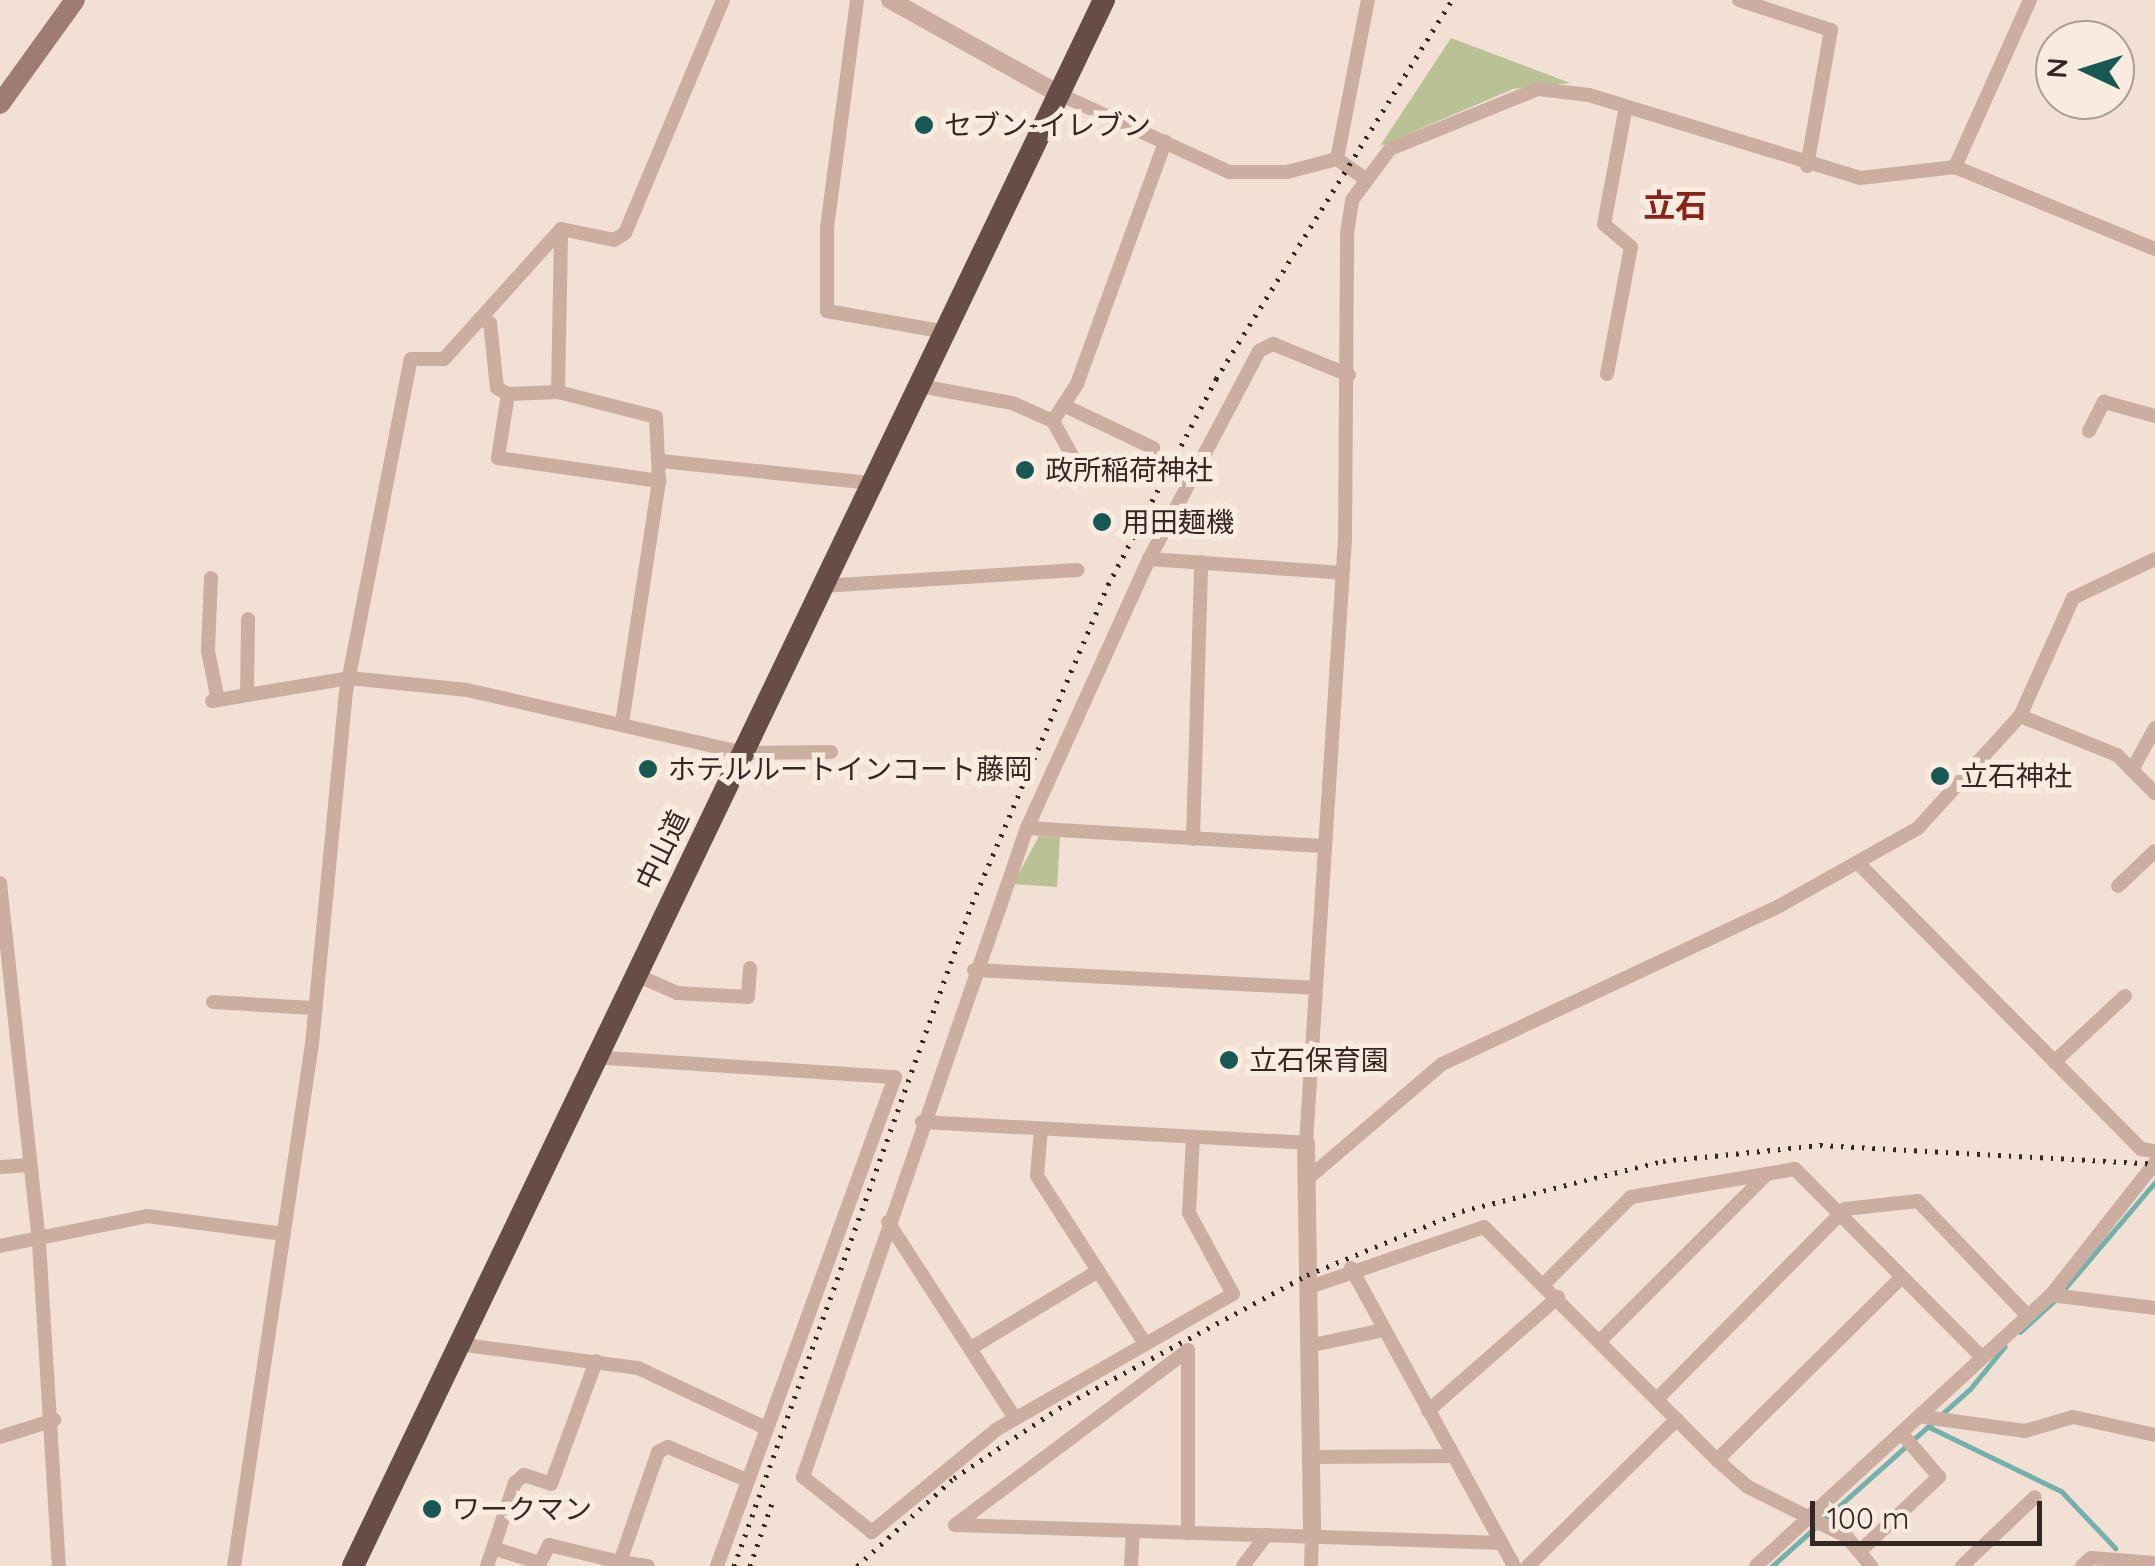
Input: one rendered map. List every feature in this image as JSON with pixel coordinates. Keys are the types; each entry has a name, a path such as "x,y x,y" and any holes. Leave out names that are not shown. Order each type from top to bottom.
{"highway":[{"name":"中山道","path":"352,1566 592,1057 744,753 1104,0"}],"main road":[{"path":"0,104 76,0"}],"street":[{"path":"561,229 614,240 625,233 723,0"},
{"path":"857,0 827,228 827,311 946,332"},
{"path":"890,0 1058,94 1251,175 1336,159 1366,179"},
{"path":"1336,159 1368,0"},
{"path":"1738,0 1831,30 1807,166"},
{"path":"1955,167 2030,0"},
{"path":"1311,1566 1306,1143 1342,574 1349,375 1347,233 1366,179 1390,149 1538,89 1626,108 1807,166 1860,178 1955,167 2155,249"},
{"path":"1608,374 1630,247 1604,224 1626,108"},
{"path":"1053,420 1063,405 1165,142"},
{"path":"234,1566 314,1008 349,678 411,359 444,358 561,229"},
{"path":"558,392 561,229"},
{"path":"480,319 490,323 497,388 508,394 558,392 573,402 653,410 661,460 622,723"},
{"path":"1193,1138 1189,1213 1233,1294 1015,1418 872,1532 803,1477 974,970 1027,828 1149,559 1258,351 1273,344 1349,375"},
{"path":"920,386 1012,402 1053,420 1076,463"},
{"path":"508,394 498,458 659,480"},
{"path":"2089,431 2104,402 2155,416"},
{"path":"1063,405 1152,448"},
{"path":"661,460 872,483"},
{"path":"1149,559 1342,574"},
{"path":"1305,1181 1442,1064 1859,864 1951,800 2020,716 2072,598 2155,559"},
{"path":"1193,839 1202,562"},
{"path":"822,586 1077,570"},
{"path":"211,578 208,651 215,701 349,678 467,690 744,753 831,752"},
{"path":"246,695 248,619"},
{"path":"2020,716 2132,770 2155,793"},
{"path":"2132,770 2155,728"},
{"path":"1027,828 1322,846"},
{"path":"2118,886 2155,851"},
{"path":"1859,864 2141,1149 2155,1151"},
{"path":"0,883 7,1002 39,1242 54,1420 59,1566"},
{"path":"634,974 677,992 748,997 750,968"},
{"path":"974,970 1315,988"},
{"path":"2054,1062 2125,996"},
{"path":"213,1002 314,1008"},
{"path":"592,1057 894,1077 717,1566"},
{"path":"922,1122 1306,1143"},
{"path":"1041,1129 1037,1176 1144,1342"},
{"path":"1756,1566 1815,1519 1924,1417 1980,1355 2050,1295 2148,1181 2155,1163"},
{"path":"0,1167 30,1165"},
{"path":"1544,1284 1630,1197 1795,1169 1980,1355"},
{"path":"1601,1340 1768,1173"},
{"path":"1657,1399 1842,1220 1845,1209 1918,1201 2025,1314"},
{"path":"0,1246 39,1242 147,1216 284,1234"},
{"path":"888,1222 1015,1418"},
{"path":"1306,1288 1351,1268 1478,1224 1558,1297 1717,1460 1815,1519 1860,1552 1871,1566"},
{"path":"1351,1268 1514,1566"},
{"path":"971,1348 1098,1270"},
{"path":"1717,1460 1901,1278"},
{"path":"2050,1295 2155,1308"},
{"path":"1428,1412 1558,1297"},
{"path":"1308,1346 1384,1330"},
{"path":"458,1344 596,1361 662,1375 766,1428"},
{"path":"1188,1533 1188,1350 1066,1432 955,1525 1188,1533 1502,1543"},
{"path":"487,1566 515,1483 524,1474 551,1484 596,1361"},
{"path":"1924,1417 2025,1431 2073,1418 2155,1435"},
{"path":"0,1437 54,1420"},
{"path":"1528,1566 1677,1420"},
{"path":"1860,1552 1939,1478 1904,1436"},
{"path":"620,1562 658,1452 668,1447 747,1480"},
{"path":"1310,1457 1453,1456"},
{"path":"1962,1566 2036,1497"},
{"path":"1131,1566 1133,1531"},
{"path":"1242,1566 1266,1535"},
{"path":"492,1548 540,1563 549,1544 648,1566"},
{"path":"2082,1566 2090,1558 2155,1563"}],"green space":[{"path":"1451,38 1570,83 1513,89 1380,146"},
{"path":"1039,836 1060,837 1057,887 1013,884"}],"waterway":[{"path":"2066,1287 2155,1182"},
{"path":"2020,1332 2056,1299"},
{"path":"1772,1566 1970,1389 2005,1346"},
{"path":"1929,1427 2061,1491 2115,1548"}],"railway":[{"path":"734,1566 972,904 1108,585 1216,379 1452,0"},
{"path":"857,1566 954,1478 1059,1408 1307,1275 1462,1211 1663,1161 1820,1145 2155,1164"},
{"path":"750,1566 774,1497"}],"place":[{"name":"セブン-イレブン","path":"924,125"},
{"name":"政所稲荷神社","path":"1025,470"},
{"name":"用田麺機","path":"1102,522"},
{"name":"ホテルルートインコート藤岡","path":"648,769"},
{"name":"立石神社","path":"1940,776"},
{"name":"立石保育園","path":"1229,1060"},
{"name":"ワークマン","path":"432,1509"}],"district":[{"name":"立石","path":"1675,205"}]}
